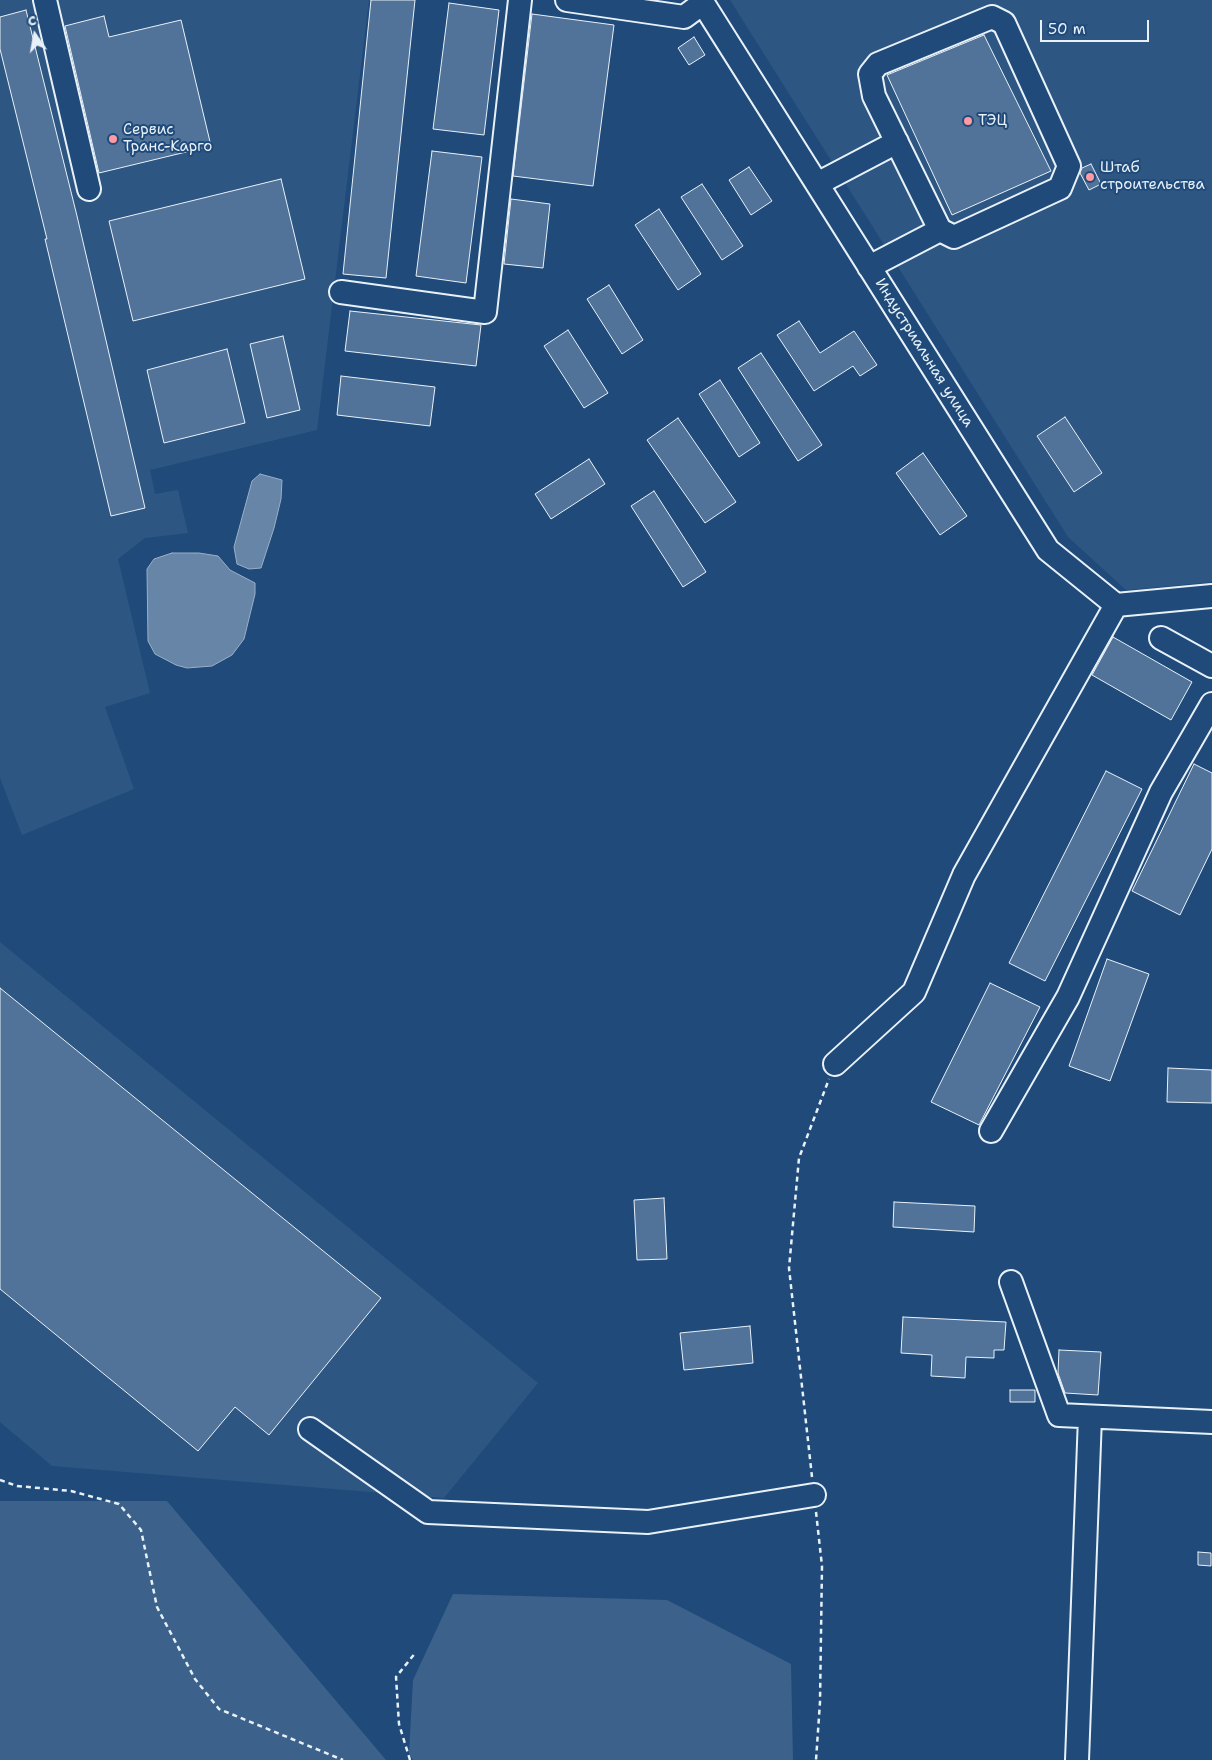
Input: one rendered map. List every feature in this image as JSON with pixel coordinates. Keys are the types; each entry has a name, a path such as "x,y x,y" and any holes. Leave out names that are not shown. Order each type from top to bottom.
{"street":[{"path":"45,0 89,189"},
{"path":"341,292 486,312 520,0"},
{"path":"567,0 684,17 702,2"},
{"name":"Индустриальная улица","path":"702,2 1048,550 1116,605"},
{"path":"992,18 1004,23 1070,166 1060,188 954,237 940,230 874,96 870,74 878,64 992,18"},
{"path":"817,184 897,142"},
{"path":"870,267 940,230"},
{"path":"835,1064 914,992 964,875 1116,605 1212,596"},
{"path":"1161,638 1212,666"},
{"path":"991,1131 1068,997 1161,792 1212,704"},
{"path":"1011,1282 1059,1416 1212,1422"},
{"path":"1077,1760 1090,1416"},
{"path":"310,1429 428,1512 648,1522 814,1495"}],"path":[{"path":"816,1760 820,1702 822,1566 789,1268 799,1158 835,1064"},
{"path":"0,1480 17,1486 71,1491 119,1504 141,1530 157,1607 195,1679 219,1709 343,1760"},
{"path":"410,1760 399,1724 396,1677 416,1652"}],"shaded area":[{"path":"0,0 369,0 317,430 150,470 155,494 178,490 188,533 145,538 118,559 150,693 105,707 134,789 22,835 0,778"},
{"path":"730,0 1212,0 1212,582 1126,590 1068,537"},
{"path":"260,474 282,480 281,499 261,568 249,569 237,564 234,547 252,481"},
{"path":"172,553 199,553 218,556 230,570 255,583 255,594 244,639 232,655 212,666 187,668 176,665 155,654 148,641 147,569 154,559"},
{"path":"0,942 538,1383 444,1498 52,1466 0,1422"},
{"path":"0,1501 167,1501 386,1760 0,1760"},
{"path":"453,1594 667,1600 791,1664 793,1760 413,1760 409,1753 413,1680"}],"building":[{"path":"371,0 415,0 386,278 343,274"},
{"path":"449,3 499,10 484,135 433,129"},
{"path":"26,10 77,216 145,508 111,516 45,239 47,239 0,49 0,17"},
{"path":"532,14 614,25 593,186 513,176"},
{"path":"104,16 109,37 181,20 211,146 99,173 65,26"},
{"name":"ТЭЦ","path":"984,35 1051,171 952,215 887,75"},
{"path":"694,37 705,55 689,65 678,48"},
{"path":"432,151 482,157 466,283 416,276"},
{"name":"Штаб строительства","path":"1091,164 1101,184 1089,190 1080,173 1082,168"},
{"path":"749,167 772,201 751,215 729,180"},
{"path":"281,179 305,279 133,321 109,221"},
{"path":"702,184 743,246 722,260 681,197"},
{"path":"511,199 550,204 543,268 504,264"},
{"path":"659,209 701,274 678,290 635,225"},
{"path":"609,285 643,340 622,354 587,299"},
{"path":"350,311 481,325 476,366 345,351"},
{"path":"799,321 820,353 854,331 877,365 860,376 853,366 814,391 777,335"},
{"path":"568,330 608,393 584,408 544,346"},
{"path":"283,336 300,410 267,418 250,344"},
{"path":"227,349 245,423 164,443 147,370"},
{"path":"761,353 822,445 798,461 738,368"},
{"path":"341,376 435,387 430,426 337,415"},
{"path":"720,380 760,443 739,457 699,394"},
{"path":"1065,417 1102,473 1074,492 1037,436"},
{"path":"678,418 736,502 705,523 647,440"},
{"path":"923,453 967,516 940,535 896,473"},
{"path":"589,459 605,484 551,519 535,494"},
{"path":"654,491 706,572 683,587 631,506"},
{"path":"1113,637 1192,682 1171,720 1092,675"},
{"path":"1194,764 1212,773 1212,849 1180,915 1132,891"},
{"path":"1106,771 1142,789 1045,981 1009,963"},
{"path":"1107,959 1149,974 1110,1081 1069,1066"},
{"path":"990,983 1040,1007 979,1125 931,1102"},
{"path":"0,988 381,1298 269,1435 235,1407 198,1451 0,1289"},
{"path":"1168,1068 1212,1070 1212,1103 1167,1102"},
{"path":"664,1198 667,1259 637,1260 634,1200"},
{"path":"894,1202 975,1206 974,1232 893,1227"},
{"path":"903,1317 1006,1322 1004,1350 994,1350 994,1358 966,1357 965,1378 931,1376 932,1355 901,1353"},
{"path":"750,1326 753,1363 684,1370 680,1333"},
{"path":"1059,1350 1101,1352 1098,1395 1065,1393 1058,1373"},
{"path":"1010,1390 1035,1390 1035,1402 1010,1402"},
{"path":"1198,1552 1211,1553 1211,1566 1198,1565"}],"place":[{"name":"ТЭЦ","path":"968,121"},
{"name":"Сервис Транс-Карго","path":"113,139"},
{"name":"Штаб строительства","path":"1090,177"}]}
